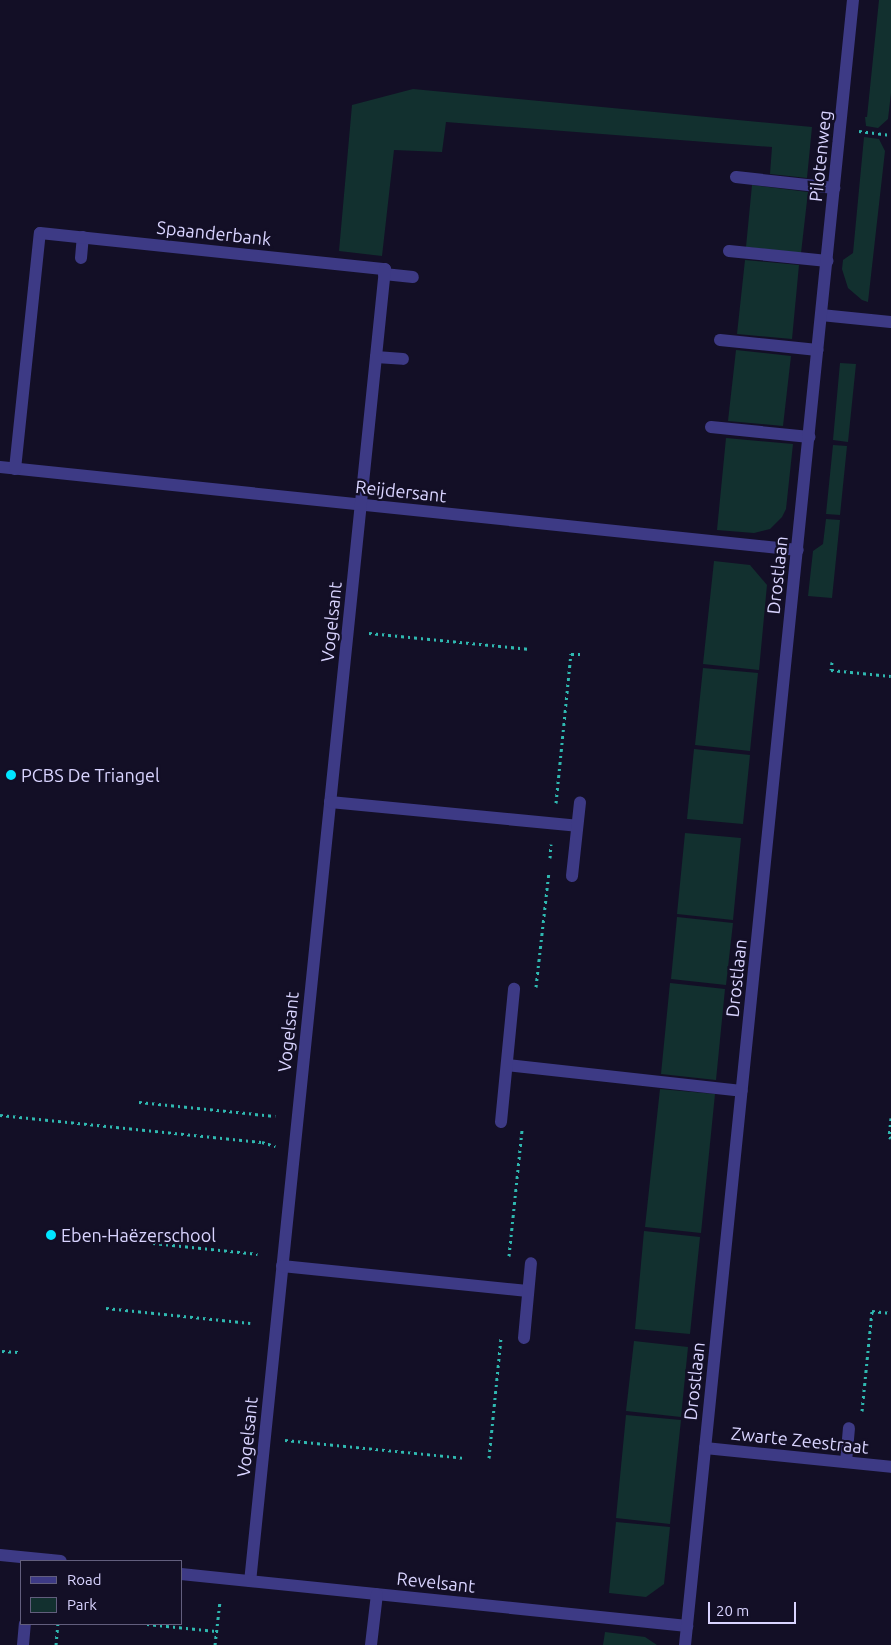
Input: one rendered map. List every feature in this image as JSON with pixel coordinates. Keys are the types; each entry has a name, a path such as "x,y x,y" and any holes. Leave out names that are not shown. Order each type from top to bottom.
{"street":[{"name":"Pilotenweg","path":"821,315 853,0"},
{"path":"736,177 834,188"},
{"name":"Spaanderbank","path":"16,468 40,233 385,269 384,274"},
{"path":"81,258 83,237"},
{"path":"729,251 827,262"},
{"path":"360,504 384,274 413,277"},
{"path":"821,315 891,322"},
{"name":"Drostlaan","path":"685,1645 821,315"},
{"path":"720,340 818,350"},
{"path":"376,357 403,359"},
{"path":"711,427 809,437"},
{"name":"Reijdersant","path":"0,467 798,550"},
{"name":"Vogelsant","path":"250,1581 360,504"},
{"path":"330,802 577,826"},
{"path":"572,876 580,802"},
{"path":"500,1122 514,988"},
{"path":"506,1064 742,1090"},
{"path":"524,1338 531,1263"},
{"path":"282,1266 528,1291"},
{"path":"846,1462 849,1428"},
{"name":"Zwarte Zeestraat","path":"705,1448 891,1466"},
{"path":"0,1555 31,1560"},
{"name":"Revelsant","path":"182,1574 687,1626"},
{"path":"371,1645 377,1594"},
{"path":"23,1645 25,1625"}],"path":[{"path":"865,132 891,134"},
{"path":"367,633 530,649"},
{"path":"556,798 571,654 583,654"},
{"path":"832,662 831,670 891,676"},
{"path":"536,990 548,877"},
{"path":"139,1102 275,1116"},
{"path":"0,1115 262,1142 283,1148"},
{"path":"891,1118 889,1137 891,1138"},
{"path":"508,1260 523,1126"},
{"path":"153,1243 257,1254"},
{"path":"106,1308 250,1323"},
{"path":"862,1420 872,1311 891,1313"},
{"path":"489,1458 501,1338"},
{"path":"2,1351 18,1352"},
{"path":"278,1440 464,1458"},
{"path":"215,1645 220,1601"},
{"path":"56,1645 58,1625"},
{"path":"157,1625 216,1631"}],"green space":[{"path":"879,0 891,0 891,93 888,119 878,128 866,126 865,117 867,117"},
{"path":"413,89 812,127 807,178 770,174 772,147 446,122 442,152 394,150 382,256 339,251 352,105"},
{"path":"864,137 879,139 885,151 868,302 862,300 848,288 842,269 843,260 853,253"},
{"path":"752,185 808,192 801,253 746,247"},
{"path":"745,260 799,265 792,339 737,334"},
{"path":"736,350 791,356 783,426 728,421"},
{"path":"840,363 856,364 848,442 833,440"},
{"path":"726,438 793,444 786,509 782,517 770,529 754,533 717,530"},
{"path":"833,445 847,446 840,515 826,514"},
{"path":"826,519 840,520 832,598 808,596 813,551 823,544"},
{"path":"714,561 750,565 767,585 759,670 703,664"},
{"path":"703,668 758,673 750,751 695,745"},
{"path":"694,749 750,755 743,824 687,819"},
{"path":"685,833 741,838 733,920 677,914"},
{"path":"677,917 733,923 726,985 671,979"},
{"path":"670,983 725,989 716,1080 661,1074"},
{"path":"660,1089 715,1094 701,1233 645,1227"},
{"path":"644,1231 700,1237 690,1334 635,1329"},
{"path":"634,1341 688,1347 681,1417 626,1411"},
{"path":"626,1415 681,1420 670,1524 616,1518"},
{"path":"616,1522 670,1527 664,1584 646,1597 609,1593"},
{"path":"605,1632 645,1637 657,1645 603,1645"}],"place":[{"name":"PCBS De Triangel","path":"11,775"},
{"name":"Eben-Haëzerschool","path":"51,1235"}]}
